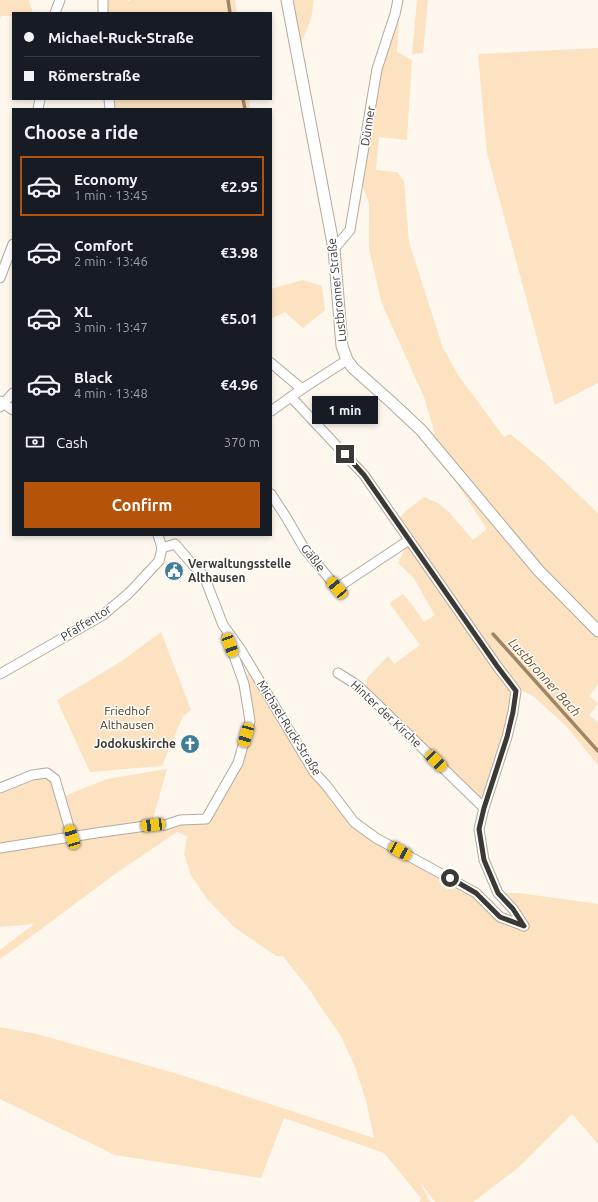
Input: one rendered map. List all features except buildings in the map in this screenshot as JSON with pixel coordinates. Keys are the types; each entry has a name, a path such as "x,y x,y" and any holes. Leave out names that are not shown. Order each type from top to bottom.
{"street":[{"path":"55,12 60,0"},
{"path":"103,0 104,12"},
{"name":"Dünner","path":"334,249 350,230 377,69 396,14 398,0"},
{"name":"Lustbronner Straße","path":"288,5 334,249 342,346 347,360 352,368 421,430 539,571 598,631"},
{"path":"0,278 12,247"},
{"path":"272,410 347,360"},
{"path":"272,364 302,389"},
{"path":"12,394 1,404 12,410"},
{"path":"291,397 364,475 516,691 507,737 484,808"},
{"name":"Gäßle","path":"272,496 304,548 337,588 409,540"},
{"path":"158,536 162,548"},
{"name":"Michael-Ruck-Straße","path":"0,848 153,825 165,825 180,820 206,819 238,763 250,720 244,684 204,576 192,565 175,544 162,548"},
{"name":"Pfaffentor","path":"2,670 103,615 129,593 159,561 162,548"},
{"name":"Michael-Ruck-Straße","path":"223,625 241,650 314,772 326,785 354,822 376,838 476,893 500,917 524,926 513,909 498,893 484,860 479,829 484,808"},
{"name":"Hinter der Kirche","path":"338,673 357,685 484,808"},
{"path":"0,788 32,775 47,773 55,779 72,837"}],"green space":[{"path":"0,0 29,0 33,12 12,12 12,16 1,16 0,19"},
{"path":"103,0 127,0 129,2 130,0 235,0 237,12 103,12"},
{"path":"287,0 314,0 311,19 297,53"},
{"path":"417,0 428,0 423,53 412,54"},
{"path":"395,14 399,22 397,52 412,60 407,140 379,137 376,170 397,172 404,181 409,242 443,348 458,375 504,437 510,434 542,460 598,513 598,685 589,696 598,704 589,715 598,723 598,765 566,726 533,696 513,686 516,691 484,808 365,692 367,678 388,656 394,664 420,645 390,604 391,602 403,594 424,622 435,615 414,578 398,563 409,540 396,521 424,497 438,503 449,512 473,540 487,529 421,430 435,434 424,397 382,304 369,249 369,203 359,177 377,69"},
{"path":"598,48 598,383 555,405 487,153 478,54"},
{"path":"109,100 249,100 250,108 110,108"},
{"path":"303,280 322,286 325,310 303,328 285,312 272,318 272,289"},
{"name":"Friedhof Althausen","path":"161,632 191,710 183,716 162,766 90,772 57,700 122,661"},
{"path":"251,666 314,772 354,822 476,893 500,917 523,926 498,893 519,893 598,904 598,1144 572,1114 518,1168 473,1202 435,1202 420,1182 430,1202 420,1202 421,1198 384,1153 284,1118 261,1178 115,1155 0,1099 0,1027 37,1034 178,1074 374,1138 366,1101 355,1067 341,1036 310,990 283,956 276,956 234,927 207,899 191,875 184,854 187,836 177,832 115,874 0,959 0,950 34,924 0,927 0,788 32,775 55,779 72,837 206,819 238,763 250,721 244,684"},
{"path":"167,769 152,822 74,834 62,797 107,779"}],"waterway":[{"path":"228,0 230,12"},
{"path":"243,100 245,108"},
{"name":"Lustbronner Bach","path":"493,634 598,751"}],"place":[{"name":"Verwaltungsstelle Althausen","path":"174,571"},
{"name":"Jodokuskirche","path":"190,744"}],"route":[{"path":"345,454 364,475 516,691 507,737 484,808 479,829 484,860 498,893 513,909 524,926 500,917 476,893 450,878"}]}
